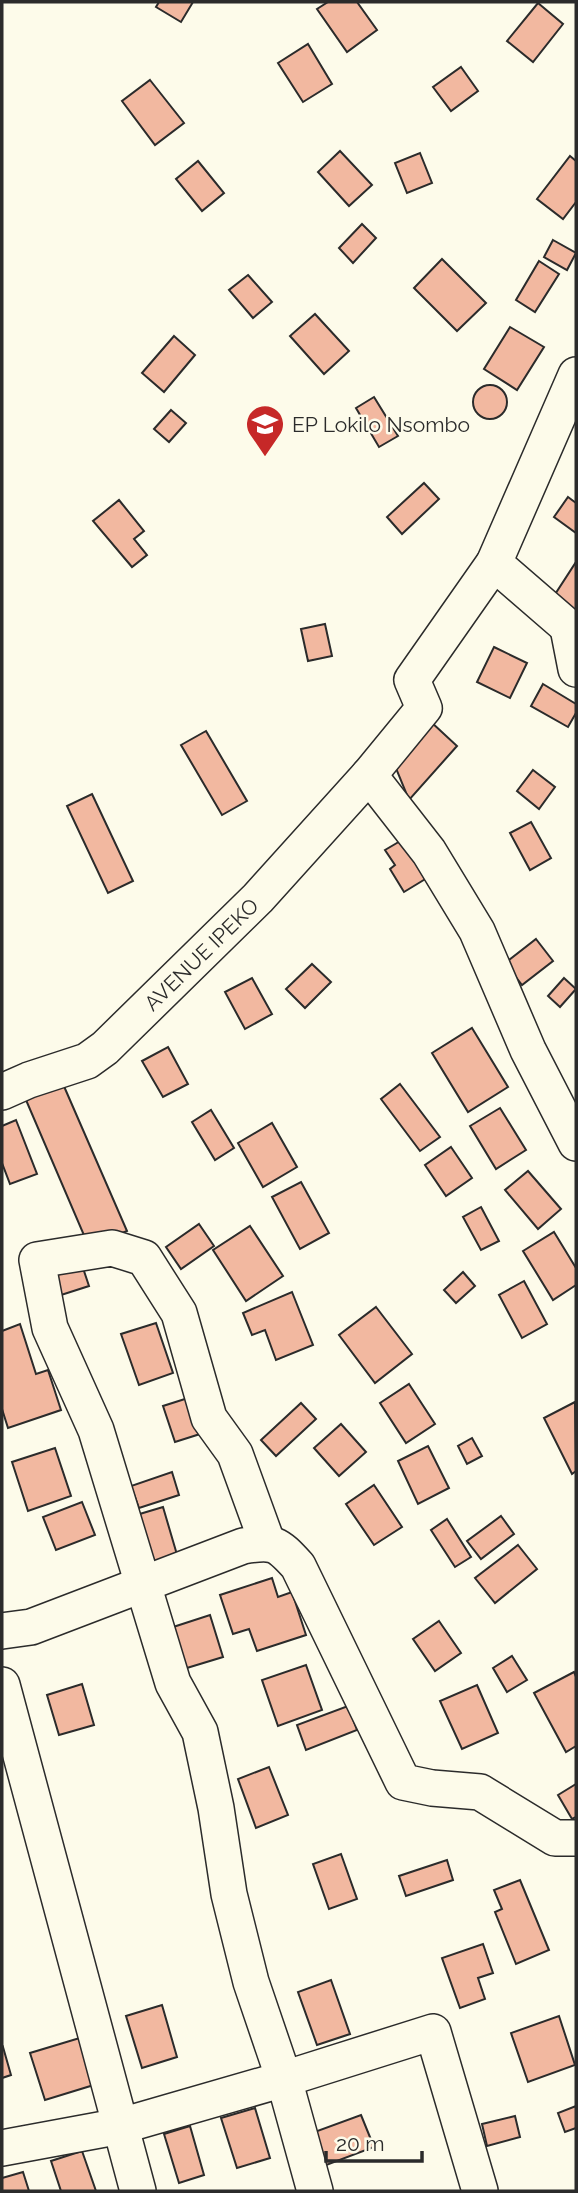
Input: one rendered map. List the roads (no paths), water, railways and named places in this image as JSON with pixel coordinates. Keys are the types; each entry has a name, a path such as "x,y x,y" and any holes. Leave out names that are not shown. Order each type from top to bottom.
{"street":[{"name":"AVENUE IPEKO","path":"2,1092 87,1061 105,1048 258,898 369,775 425,708 412,680 494,564 576,375"},
{"path":"494,564 572,631 576,669"},
{"path":"369,775 429,852 477,931 528,1049 576,1143"},
{"path":"267,1542 235,1454 209,1418 179,1313 144,1258 112,1248 37,1260 50,1328 96,1430 173,1683 200,1732 216,1808 229,1894 251,1982 284,2079 315,2191"},
{"path":"2,1631 31,1627 243,1546 267,1542 282,1549 298,1566 403,1782 432,1788 480,1792 555,1838 576,1838"},
{"path":"2,1685 138,2191"},
{"path":"2,2148 121,2126 433,2032 480,2191"}],"place":[{"name":"EP Lokilo Nsombo","path":"265,458"}]}
